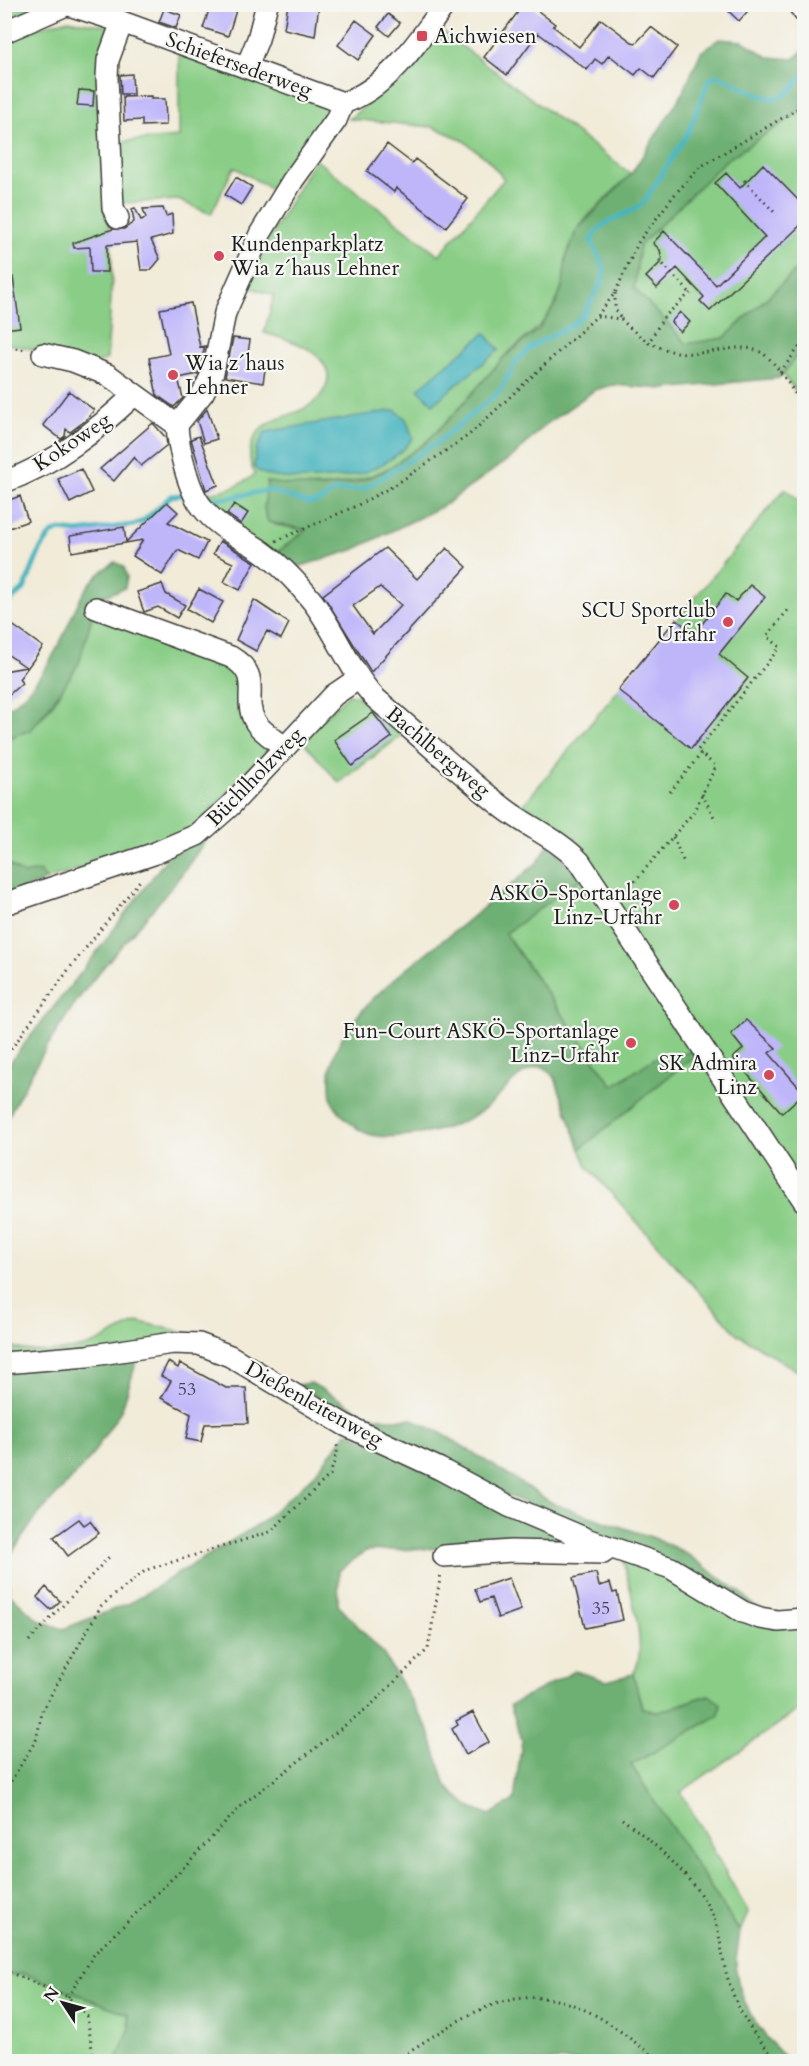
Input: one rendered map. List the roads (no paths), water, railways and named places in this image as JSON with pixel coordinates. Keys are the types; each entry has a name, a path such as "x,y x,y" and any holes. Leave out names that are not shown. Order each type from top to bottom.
{"street":[{"path":"247,66 258,39 267,4"},
{"path":"43,354 91,367 108,375 177,424 203,393 213,372 225,313 260,234 293,180 336,120 344,103 360,98 380,81 422,36 445,4"},
{"path":"798,4 804,12"},
{"path":"4,32 66,5"},
{"name":"Schiefersederweg","path":"66,5 247,66 344,103"},
{"path":"118,218 113,208 107,77 108,60 122,22"},
{"name":"Kokoweg","path":"4,482 43,465 71,448 97,429 134,395"},
{"name":"Bachlbergweg","path":"177,424 178,442 193,490 208,514 271,560 300,588 340,642 359,678 375,698 518,819 570,851 588,873 804,1201"},
{"path":"96,608 242,663 249,672 253,717 257,725 285,747"},
{"name":"Büchlholzweg","path":"4,904 153,854 197,835 211,825 334,695 359,678"},
{"name":"Dießenleitenweg","path":"4,1363 87,1356 173,1343 199,1344 230,1356 370,1438 440,1469 509,1506 608,1546 671,1568 743,1612 778,1621 804,1619"},
{"path":"444,1556 511,1551 603,1553 608,1546"}],"water":[{"path":"485,333 499,350 433,404 418,389"},
{"path":"395,410 406,419 413,438 396,455 366,472 335,478 304,479 273,476 262,473 254,467 256,450 265,432"}],"waterway":[{"path":"204,499 228,498 269,490 310,504 322,500 334,491 364,489 441,440 500,391 517,360 534,345 571,326 583,315 603,280 604,268 591,241 601,227 644,202 688,133 709,80 720,76 752,92 768,98 776,98 786,94 804,76"},
{"path":"4,607 24,589 40,550 51,534 60,530 77,532 133,525 143,521 171,496 189,494"}],"place":[{"name":"Aichwiesen","path":"422,36"},
{"name":"Kundenparkplatz Wia z´haus Lehner","path":"219,256"},
{"name":"Wia z´haus Lehner","path":"173,375"},
{"name":"SCU Sportclub Urfahr","path":"728,622"},
{"name":"ASKÖ-Sportanlage Linz-Urfahr","path":"674,905"},
{"name":"Fun-Court ASKÖ-Sportanlage Linz-Urfahr","path":"631,1043"},
{"name":"SK Admira Linz","path":"769,1075"}]}
